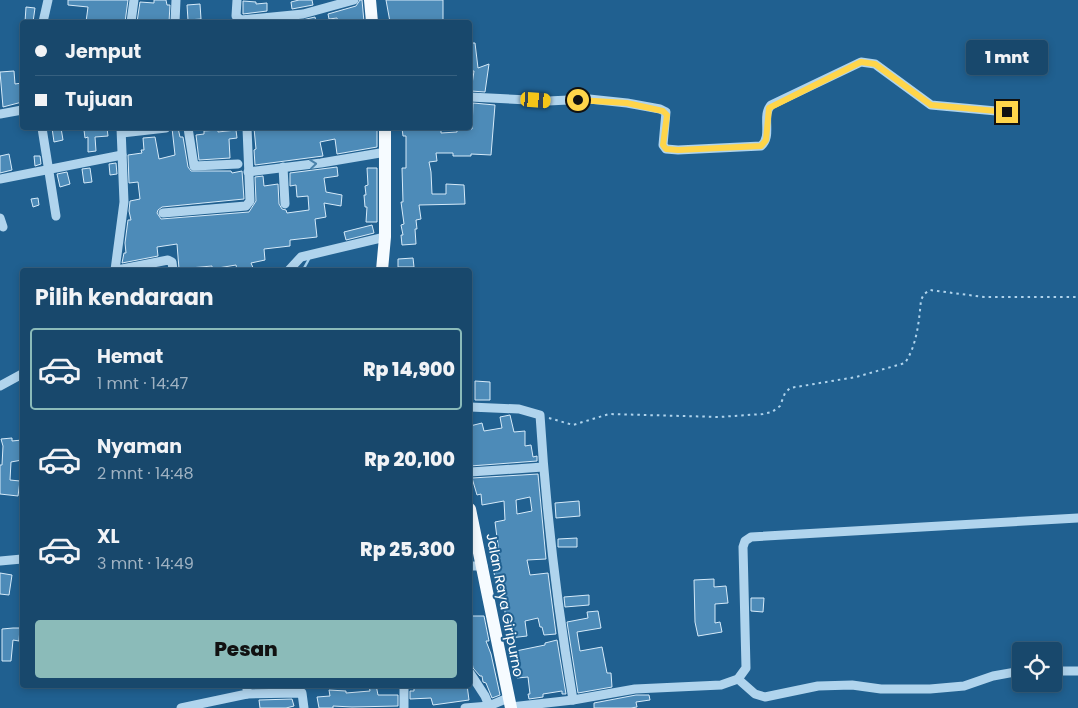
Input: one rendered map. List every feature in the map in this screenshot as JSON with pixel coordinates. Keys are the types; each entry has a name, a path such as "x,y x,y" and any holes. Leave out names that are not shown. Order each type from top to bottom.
{"main road":[{"path":"370,0 372,20"},
{"path":"382,268 385,237 385,130"},
{"name":"Jalan Raya Giripurno","path":"472,528 476,566 510,704"}],"street":[{"path":"43,20 48,0"},
{"path":"131,20 134,0"},
{"path":"175,20 176,0"},
{"path":"237,0 236,16 241,20 303,14 354,0"},
{"path":"472,97 548,101 589,99 627,103 660,110 666,112 663,145 666,149 678,150 761,146 766,140 768,110 771,105 861,62 875,64 931,105 1007,112"},
{"path":"0,114 20,110"},
{"path":"42,130 56,216"},
{"path":"116,268 124,202 121,130"},
{"path":"188,130 194,166 238,164"},
{"path":"163,212 247,206 250,201 247,130"},
{"path":"248,172 283,166 321,163 386,152"},
{"path":"0,179 122,155"},
{"path":"283,166 285,204"},
{"path":"292,268 301,257 385,237"},
{"path":"127,268 170,260 173,268"},
{"path":"0,386 20,375"},
{"path":"472,407 519,409 540,415 543,467 560,621 574,700"},
{"path":"472,472 543,467"},
{"path":"465,708 574,700 635,689 721,685 738,679 746,668 743,547 745,541 751,537 1078,518"},
{"path":"0,561 20,560"},
{"path":"1062,671 1078,670"},
{"path":"738,679 755,694 765,697 818,686 852,685 881,689 930,689 964,686 993,676 1012,673"},
{"path":"472,676 485,696 487,707"},
{"path":"404,688 404,708"},
{"path":"181,708 247,690 302,689 304,708"}],"path":[{"path":"540,415 573,424 609,414 719,417 772,412 780,406 785,393 790,388 856,377 905,363 915,343 921,300 924,294 930,290 984,297 1078,297"}],"building":[{"path":"68,0 128,0 125,20 86,20 88,7 68,5"},
{"path":"154,0 166,0 167,5 170,5 169,20 137,20 140,2 154,3"},
{"path":"312,0 313,5 292,9 291,2"},
{"path":"362,0 364,20 329,19 328,14 356,6"},
{"path":"386,0 443,0 443,20 390,20"},
{"path":"243,1 256,2 256,4 267,3 267,11 243,14"},
{"path":"200,4 201,19 188,20 187,5"},
{"path":"26,7 35,8 33,20 25,20"},
{"path":"315,17 316,20 302,20"},
{"path":"472,43 475,43 478,68 489,64 485,92 472,91 474,71 472,71"},
{"path":"14,71 15,84 20,83 20,103 3,107 0,72"},
{"path":"473,103 495,105 491,155 471,154 471,156 453,156 453,153 436,153 437,161 429,162 432,194 446,194 446,184 464,185 465,204 419,205 421,219 416,220 416,244 402,245 401,225 404,224 401,202 403,202 402,168 406,168 406,136 403,136 402,130 441,130 441,133 472,129"},
{"path":"52,130 61,130 63,140 54,142"},
{"path":"84,130 107,130 108,136 95,137 96,151 88,152 88,137 85,138"},
{"path":"172,130 178,130 180,137 183,137 188,167 191,171 231,171 232,173 242,171 244,199 162,207 157,213 161,219 249,212 256,201 255,177 263,176 264,186 278,184 279,204 287,213 309,210 308,196 297,197 296,185 290,186 290,173 337,167 338,176 324,178 326,192 342,195 341,206 324,203 326,217 315,219 317,237 290,240 290,246 264,249 265,260 251,263 253,268 237,268 236,265 218,268 212,268 212,266 179,268 177,244 157,247 158,256 122,263 124,253 126,253 125,243 128,220 131,220 129,211 130,201 140,199 138,182 129,183 128,155 142,153 141,150 144,150 143,138 155,137 159,159 175,155"},
{"path":"218,130 218,132 236,130 237,138 229,139 230,158 199,160 196,135 204,134 204,131"},
{"path":"254,130 377,130 377,147 337,154 335,139 320,142 323,156 255,165 254,150 256,149"},
{"path":"9,154 12,170 0,173 0,156"},
{"path":"34,156 40,156 41,164 35,166"},
{"path":"116,163 117,174 110,175 109,164"},
{"path":"90,168 92,182 84,183 82,169"},
{"path":"367,168 377,168 377,222 366,222 367,207 365,207 364,195 366,195 365,186 368,185"},
{"path":"67,172 70,184 60,187 57,174"},
{"path":"38,198 39,205 33,207 31,199"},
{"path":"372,225 374,233 346,240 344,232"},
{"path":"413,258 414,267 398,267 398,259"},
{"path":"475,381 490,382 490,400 475,400"},
{"path":"510,415 514,432 525,431 525,446 531,445 533,457 537,456 537,461 472,466 472,426 482,423 484,431 502,428 500,417"},
{"path":"12,438 12,441 20,440 20,460 11,462 10,480 20,481 18,496 0,494 0,465 2,465 3,446 1,439"},
{"path":"538,474 546,559 527,560 530,575 548,573 556,634 544,635 538,618 525,621 527,636 510,638 509,623 507,623 500,584 497,585 494,573 497,572 495,562 500,561 495,522 505,520 504,501 482,505 481,494 477,495 472,478","holes":["530,497 532,511 517,514 516,500"]},
{"path":"579,501 580,516 556,518 555,503"},
{"path":"577,538 577,547 558,547 558,539"},
{"path":"0,573 12,575 9,595 0,594"},
{"path":"714,579 714,587 726,586 728,603 715,604 715,623 720,622 722,632 698,636 695,622 694,580"},
{"path":"589,595 589,605 565,607 564,597"},
{"path":"751,598 764,598 763,612 751,611"},
{"path":"598,611 601,628 577,632 580,651 602,647 607,673 611,673 612,687 578,693 567,622 588,618 587,612"},
{"path":"472,616 484,616 489,641 486,641 491,654 500,695 492,698 486,683 483,682 482,676 473,668"},
{"path":"20,628 19,641 13,640 11,661 2,661 2,629"},
{"path":"557,640 566,694 562,694 562,691 543,694 543,697 529,699 528,677 517,678 515,659 512,659 511,652 545,645 545,643"},
{"path":"370,688 377,688 378,695 398,695 398,706 333,706 333,708 319,708 317,697 330,696 329,690 346,691 346,693 370,691"},
{"path":"414,688 467,688 469,700 433,705 431,698 410,699 410,691 414,691"},
{"path":"636,695 649,695 650,700 636,702 637,707 631,708 594,708 594,703"},
{"path":"292,699 294,706 286,708 260,708 259,700"}],"waterway":[{"path":"304,268 309,259"}],"route":[{"path":"578,100 589,99 627,103 666,112 663,145 666,149 678,150 761,146 766,140 768,110 773,104 861,62 875,64 928,104 1007,112"}]}
